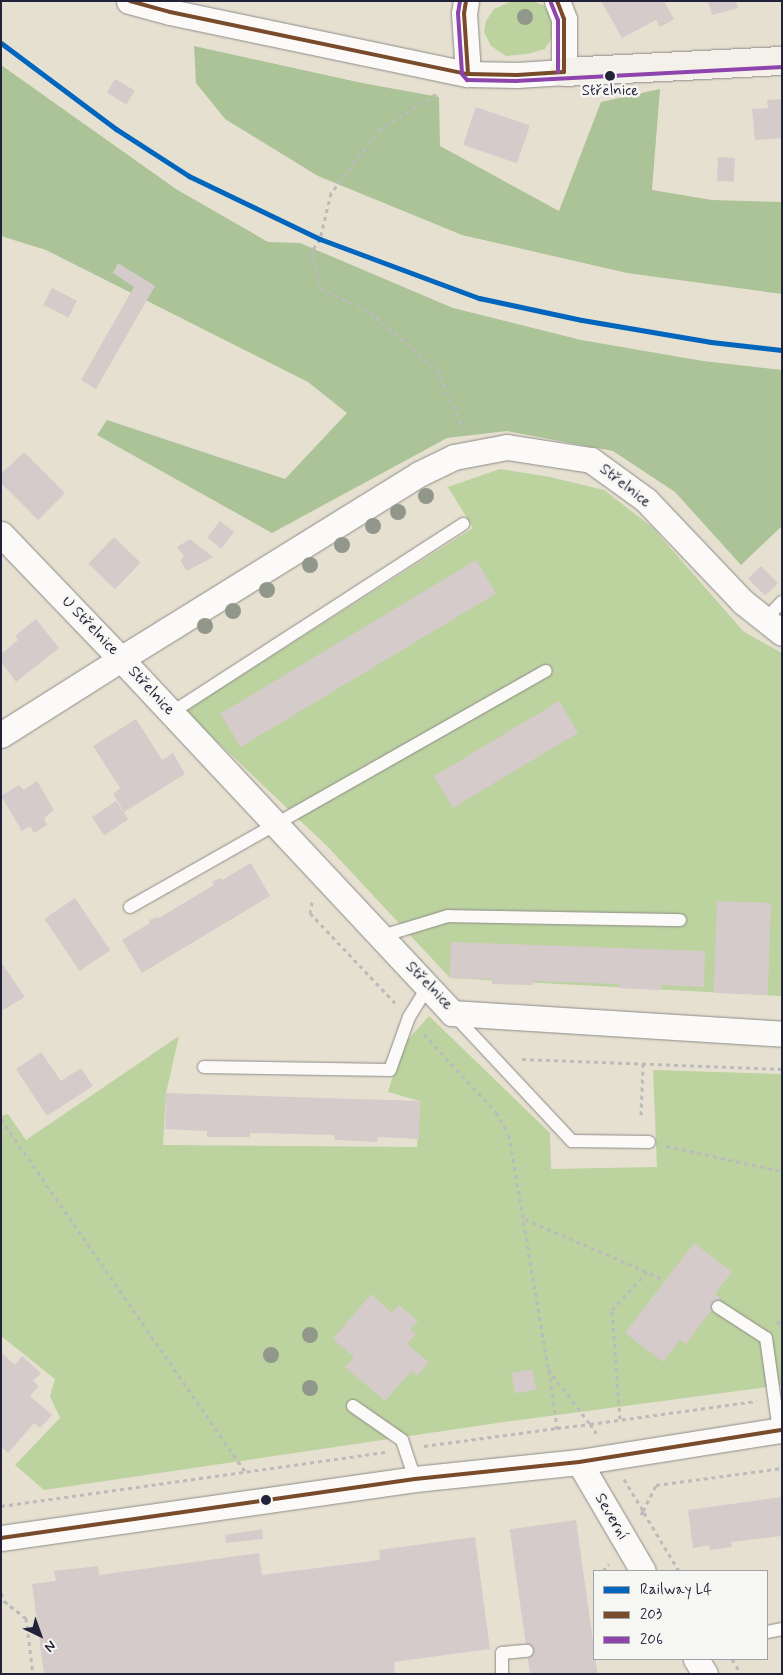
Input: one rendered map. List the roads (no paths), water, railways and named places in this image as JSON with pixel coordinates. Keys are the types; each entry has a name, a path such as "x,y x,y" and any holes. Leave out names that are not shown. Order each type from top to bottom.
{"street":[{"path":"129,1 170,12 468,74 517,75 782,61"},
{"path":"466,1 464,13 468,74"},
{"path":"557,1 564,19 564,72"},
{"name":"Střelnice","path":"773,627 743,602 646,500 591,460 507,447 454,456 419,474 121,659 452,1013 782,1034"},
{"name":"U Střelnice","path":"1,534 121,659 1,736"},
{"path":"1,1538 415,1479 579,1462 780,1430"},
{"name":"Severní","path":"579,1462 642,1570"},
{"path":"697,1660 705,1674"}],"lane":[{"path":"170,713 463,524"},
{"path":"773,627 782,602"},
{"path":"130,907 546,671"},
{"path":"382,936 448,916 680,920"},
{"path":"204,1067 390,1070 408,1017 428,986"},
{"path":"452,1013 572,1141 649,1142"},
{"path":"718,1307 766,1338 780,1430"},
{"path":"353,1406 402,1440 415,1479"},
{"path":"768,1632 782,1629"},
{"path":"502,1674 502,1653 527,1651"}],"rail line":[{"name":"L4","path":"1,43 116,129 189,176 320,239 479,298 582,320 711,342 782,350"}],"place":[{"name":"Střelnice","path":"610,76"}]}
